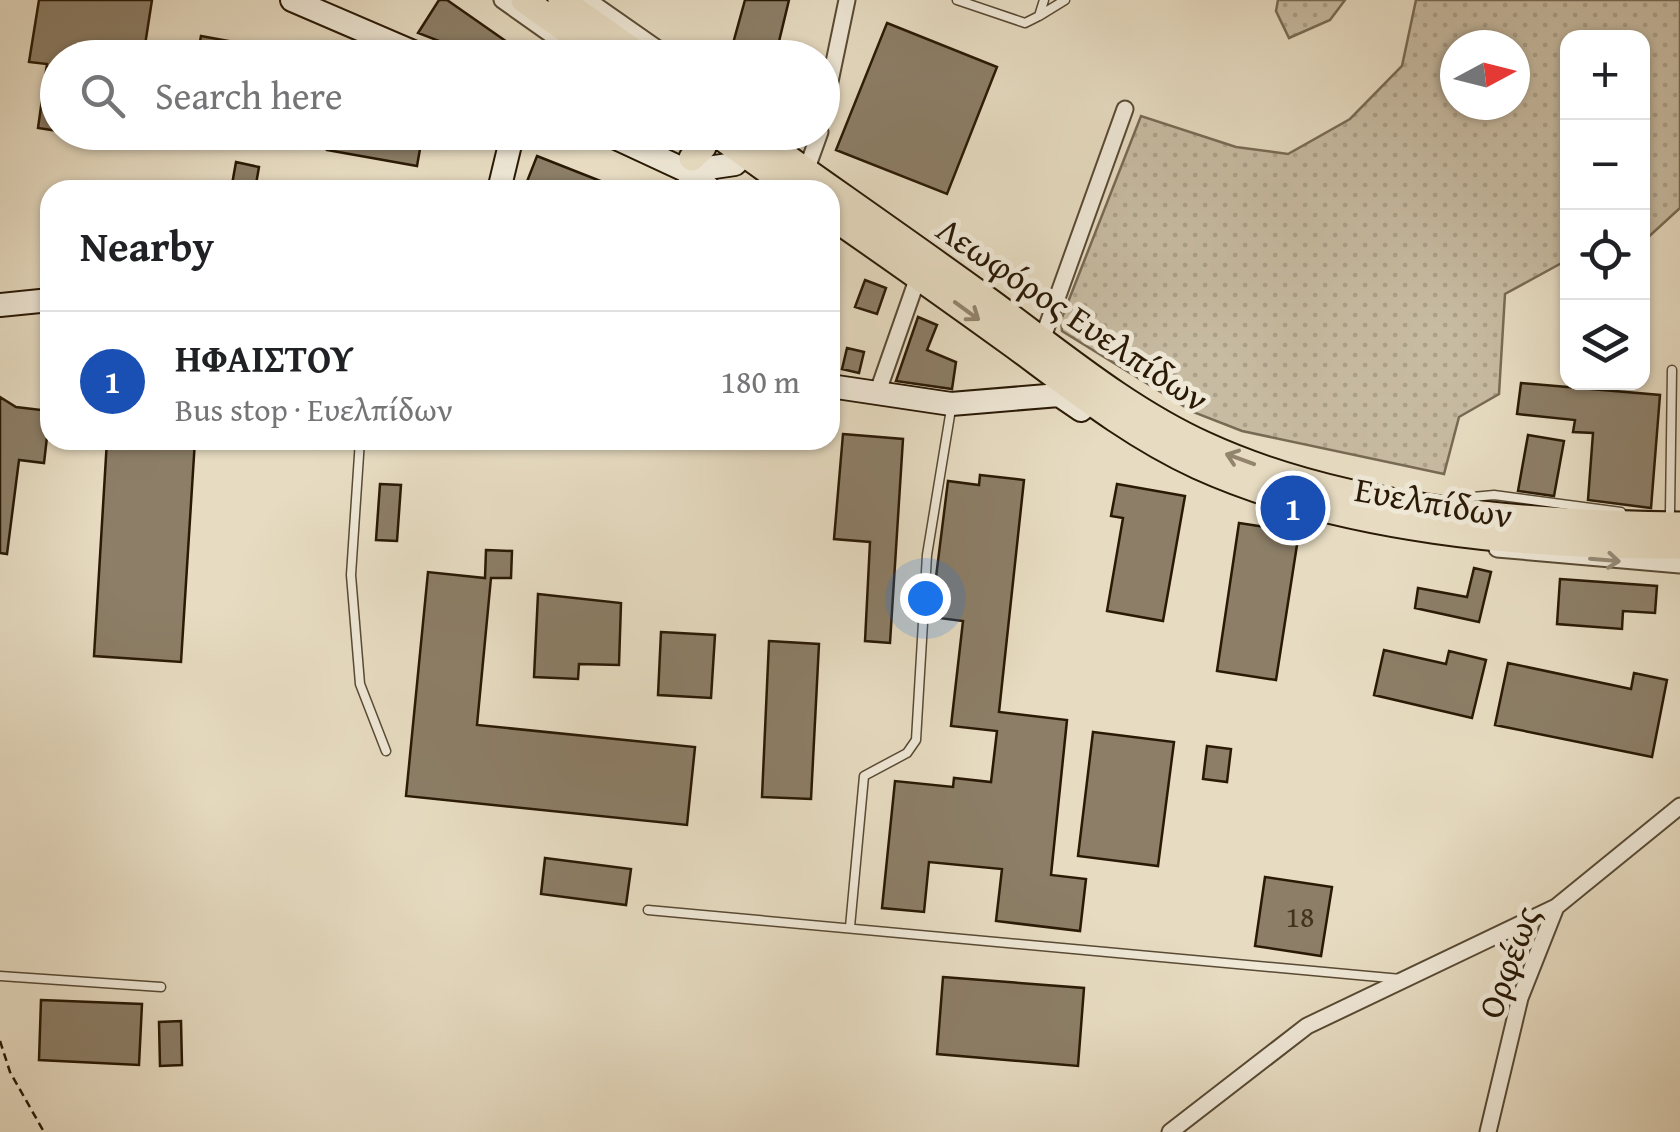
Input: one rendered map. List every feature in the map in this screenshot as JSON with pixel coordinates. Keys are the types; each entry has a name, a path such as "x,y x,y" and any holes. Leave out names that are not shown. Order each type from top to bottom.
{"main road":[{"path":"524,0 581,40"},
{"path":"561,0 618,40"},
{"path":"680,163 698,150"},
{"name":"Λεωφόρος Ευελπίδων","path":"753,150 798,180"},
{"name":"Λεωφόρος Ευελπίδων","path":"840,207 1128,401 1207,446 1409,520 1677,517"},
{"name":"Λεωφόρος Ευελπίδων","path":"840,222 1085,406 1164,455 1273,493 1409,520 1524,540 1680,546"}],"street":[{"path":"292,0 385,40"},
{"path":"502,0 559,40"},
{"path":"588,0 645,40"},
{"path":"839,40 847,0"},
{"path":"1042,340 1125,110"},
{"path":"501,180 508,150"},
{"path":"648,150 680,163 690,180"},
{"path":"680,163 725,150"},
{"path":"800,180 813,150"},
{"path":"878,394 918,277"},
{"path":"0,305 40,301"},
{"path":"840,388 951,404 1054,394 1085,406"},
{"name":"Ευελπίδων","path":"1409,520 1523,553 1680,565"},
{"name":"Ορφέως","path":"1488,1132 1520,998 1556,907 1680,806"},
{"path":"1170,1132 1307,1026 1556,907"}],"lane":[{"path":"956,0 1025,23 1065,0"},
{"path":"1039,16 1044,0"},
{"path":"1672,370 1677,517"},
{"path":"850,928 864,776 907,752 916,740 927,554 951,404"},
{"path":"359,450 351,576 360,684 386,752"},
{"path":"648,910 1402,979"},
{"path":"0,976 161,987"}],"path":[{"path":"0,1041 10,1072 44,1132"}],"shaded area":[{"path":"1278,0 1345,0 1330,20 1289,38 1276,11"},
{"path":"1416,0 1680,0 1680,208 1650,236 1650,30 1560,30 1560,264 1505,294 1499,394 1459,417 1444,474 1242,431 1193,412 1062,331 1061,320 1141,116 1236,147 1288,154 1350,119 1402,66"}],"building":[{"path":"39,0 152,0 146,40 40,40 40,63 29,62"},
{"path":"439,0 447,0 504,40 436,40 418,33"},
{"path":"745,0 789,0 779,40 734,40"},
{"path":"887,23 997,67 947,194 836,150 840,150 840,140"},
{"path":"327,150 420,150 417,166"},
{"path":"537,156 598,180 528,180"},
{"path":"236,162 259,167 257,180 233,180"},
{"path":"865,280 886,288 877,314 855,307"},
{"path":"918,317 937,325 927,350 956,362 952,389 896,381"},
{"path":"847,348 864,352 859,373 842,369"},
{"path":"1521,383 1560,386 1560,390 1660,395 1651,508 1588,500 1593,433 1573,432 1575,420 1517,414"},
{"path":"0,397 16,407 40,410 40,450 46,450 44,463 19,460 7,554 0,553"},
{"path":"843,434 903,439 890,643 865,641 870,542 834,539"},
{"path":"1528,435 1564,441 1554,496 1518,491"},
{"path":"106,450 194,450 181,662 94,656"},
{"path":"980,475 1024,480 999,712 1067,720 1051,875 1086,879 1080,931 996,921 1002,869 929,862 924,912 882,908 895,781 953,787 954,778 991,782 997,731 951,726 963,621 931,617 948,481 979,485"},
{"path":"380,484 401,485 397,541 376,540"},
{"path":"1117,484 1185,496 1163,621 1107,611 1123,518 1111,516"},
{"path":"1239,523 1299,532 1276,680 1217,671"},
{"path":"486,550 512,551 511,578 491,578 477,725 695,747 687,825 406,796 428,572 485,578"},
{"path":"1474,568 1491,572 1479,622 1415,608 1418,588 1467,597"},
{"path":"1560,579 1657,586 1655,613 1623,611 1622,629 1557,624"},
{"path":"538,594 621,603 619,665 579,664 578,679 534,677"},
{"path":"661,632 715,635 711,698 658,695"},
{"path":"769,641 819,644 811,799 762,797"},
{"path":"1384,650 1446,664 1449,651 1486,660 1472,718 1374,695"},
{"path":"1508,663 1631,689 1634,673 1667,680 1652,757 1495,725"},
{"path":"1093,732 1174,742 1158,866 1078,856"},
{"path":"1207,746 1231,749 1227,782 1203,779"},
{"path":"545,858 631,869 626,905 541,894"},
{"path":"1265,877 1332,887 1321,956 1255,946"},
{"path":"943,977 1084,988 1078,1066 937,1054"},
{"path":"41,1000 142,1004 139,1065 39,1060"},
{"path":"181,1021 182,1065 160,1066 159,1022"}],"place":[{"name":"ΗΦΑΙΣΤΟΥ","path":"1293,508"}]}
